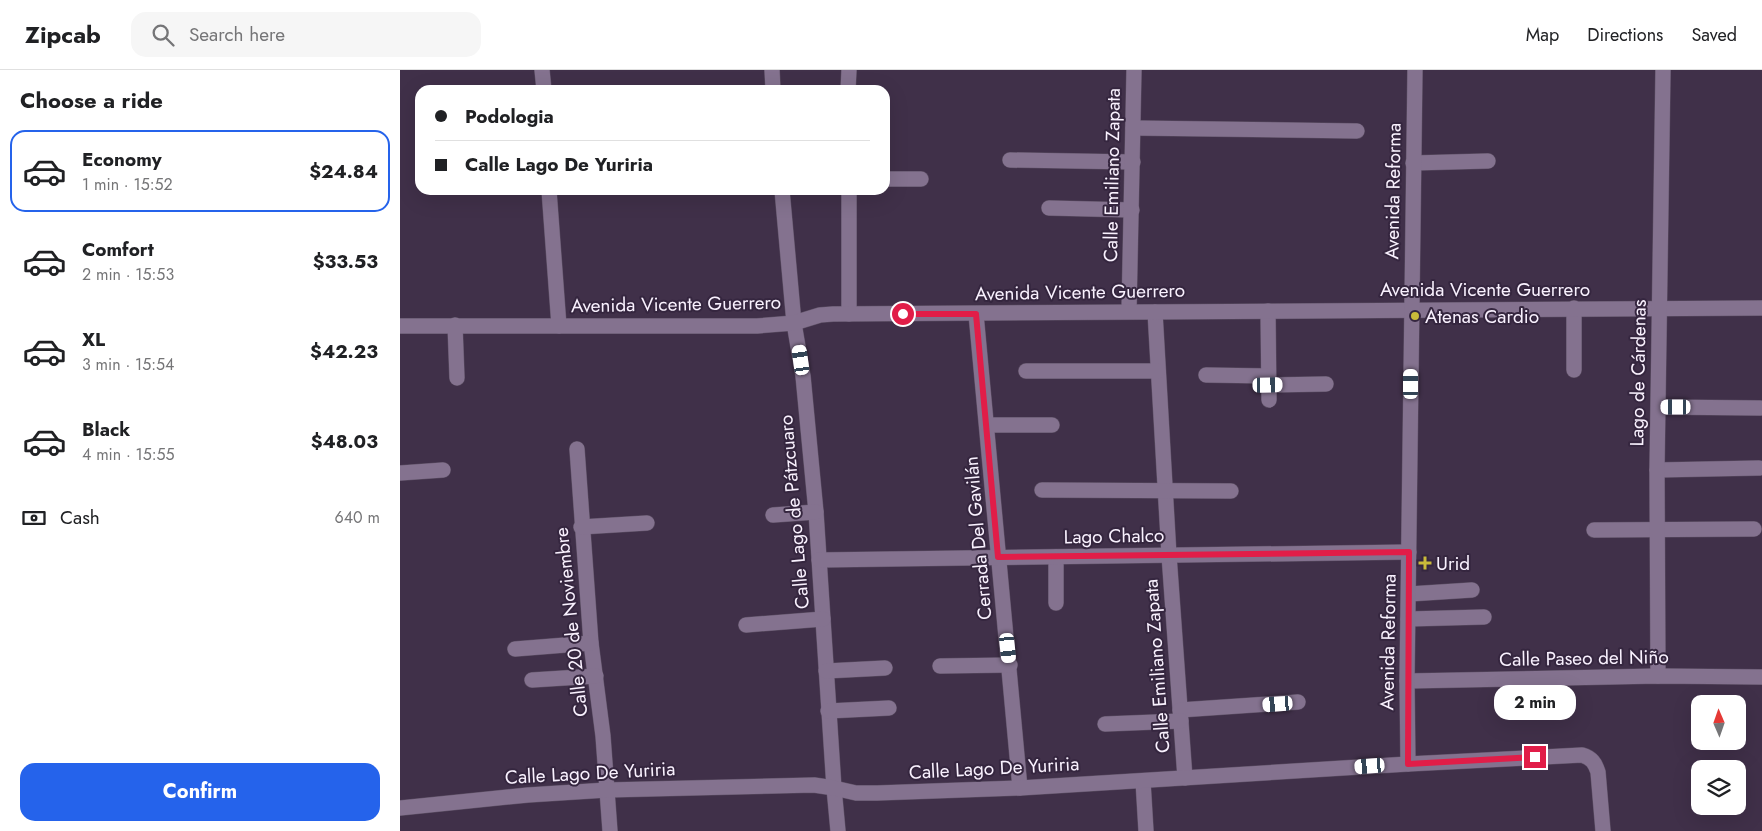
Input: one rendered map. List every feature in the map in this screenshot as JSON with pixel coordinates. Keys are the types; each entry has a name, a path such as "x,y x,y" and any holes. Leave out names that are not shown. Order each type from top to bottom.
{"street":[{"path":"542,70 544,85"},
{"path":"772,70 773,85"},
{"path":"848,85 849,70"},
{"name":"Calle Emiliano Zapata","path":"1129,311 1134,70"},
{"name":"Avenida Reforma","path":"1408,764 1407,681 1415,70"},
{"name":"Lago de Cárdenas","path":"1658,676 1657,470 1663,70"},
{"path":"1133,128 1357,131"},
{"path":"1010,160 1132,162"},
{"path":"1413,163 1488,162"},
{"path":"890,179 921,179"},
{"path":"550,195 559,326"},
{"name":"Calle Lago de Pátzcuaro","path":"782,195 794,322 803,376 816,512 824,619 828,711 838,831"},
{"path":"848,314 849,195"},
{"path":"1049,208 1132,210"},
{"path":"1574,308 1574,370"},
{"name":"Avenida Vicente Guerrero","path":"400,326 749,326 794,322 820,315 848,314 1762,308"},
{"path":"1268,311 1269,400"},
{"name":"Calle Emiliano Zapata","path":"1155,312 1169,555 1185,778"},
{"name":"Cerrada Del Gavilán","path":"976,314 1020,788"},
{"path":"455,325 457,378"},
{"path":"1026,371 1158,371"},
{"path":"1206,375 1326,384"},
{"path":"1659,407 1760,408"},
{"path":"987,425 1052,425"},
{"name":"Calle 20 de Noviembre","path":"577,449 581,527 591,643 604,736 610,831"},
{"path":"1657,470 1759,468"},
{"path":"400,473 443,470"},
{"path":"1042,490 1231,491"},
{"path":"772,515 816,512"},
{"path":"581,527 647,524"},
{"path":"1594,530 1754,529"},
{"name":"Lago Chalco","path":"819,560 1409,552"},
{"path":"1056,557 1056,603"},
{"path":"1409,594 1472,590"},
{"path":"1408,619 1484,616"},
{"path":"746,625 824,619"},
{"path":"515,649 591,643"},
{"path":"940,666 1010,665"},
{"path":"826,671 885,668"},
{"path":"532,680 596,676"},
{"name":"Calle Paseo del Niño","path":"1407,681 1762,676"},
{"path":"1105,724 1298,702"},
{"path":"828,711 889,708"},
{"name":"Calle Lago De Yuriria","path":"400,808 528,795 607,790 797,785 878,794 1020,788 1571,755 1590,757 1598,772 1603,831"},
{"path":"1143,781 1146,831"}],"place":[{"name":"Atenas Cardio","path":"1415,316"},
{"name":"Urid","path":"1425,563"}],"route":[{"path":"903,314 976,314 998,557 1409,552 1408,764 1535,757"}]}
